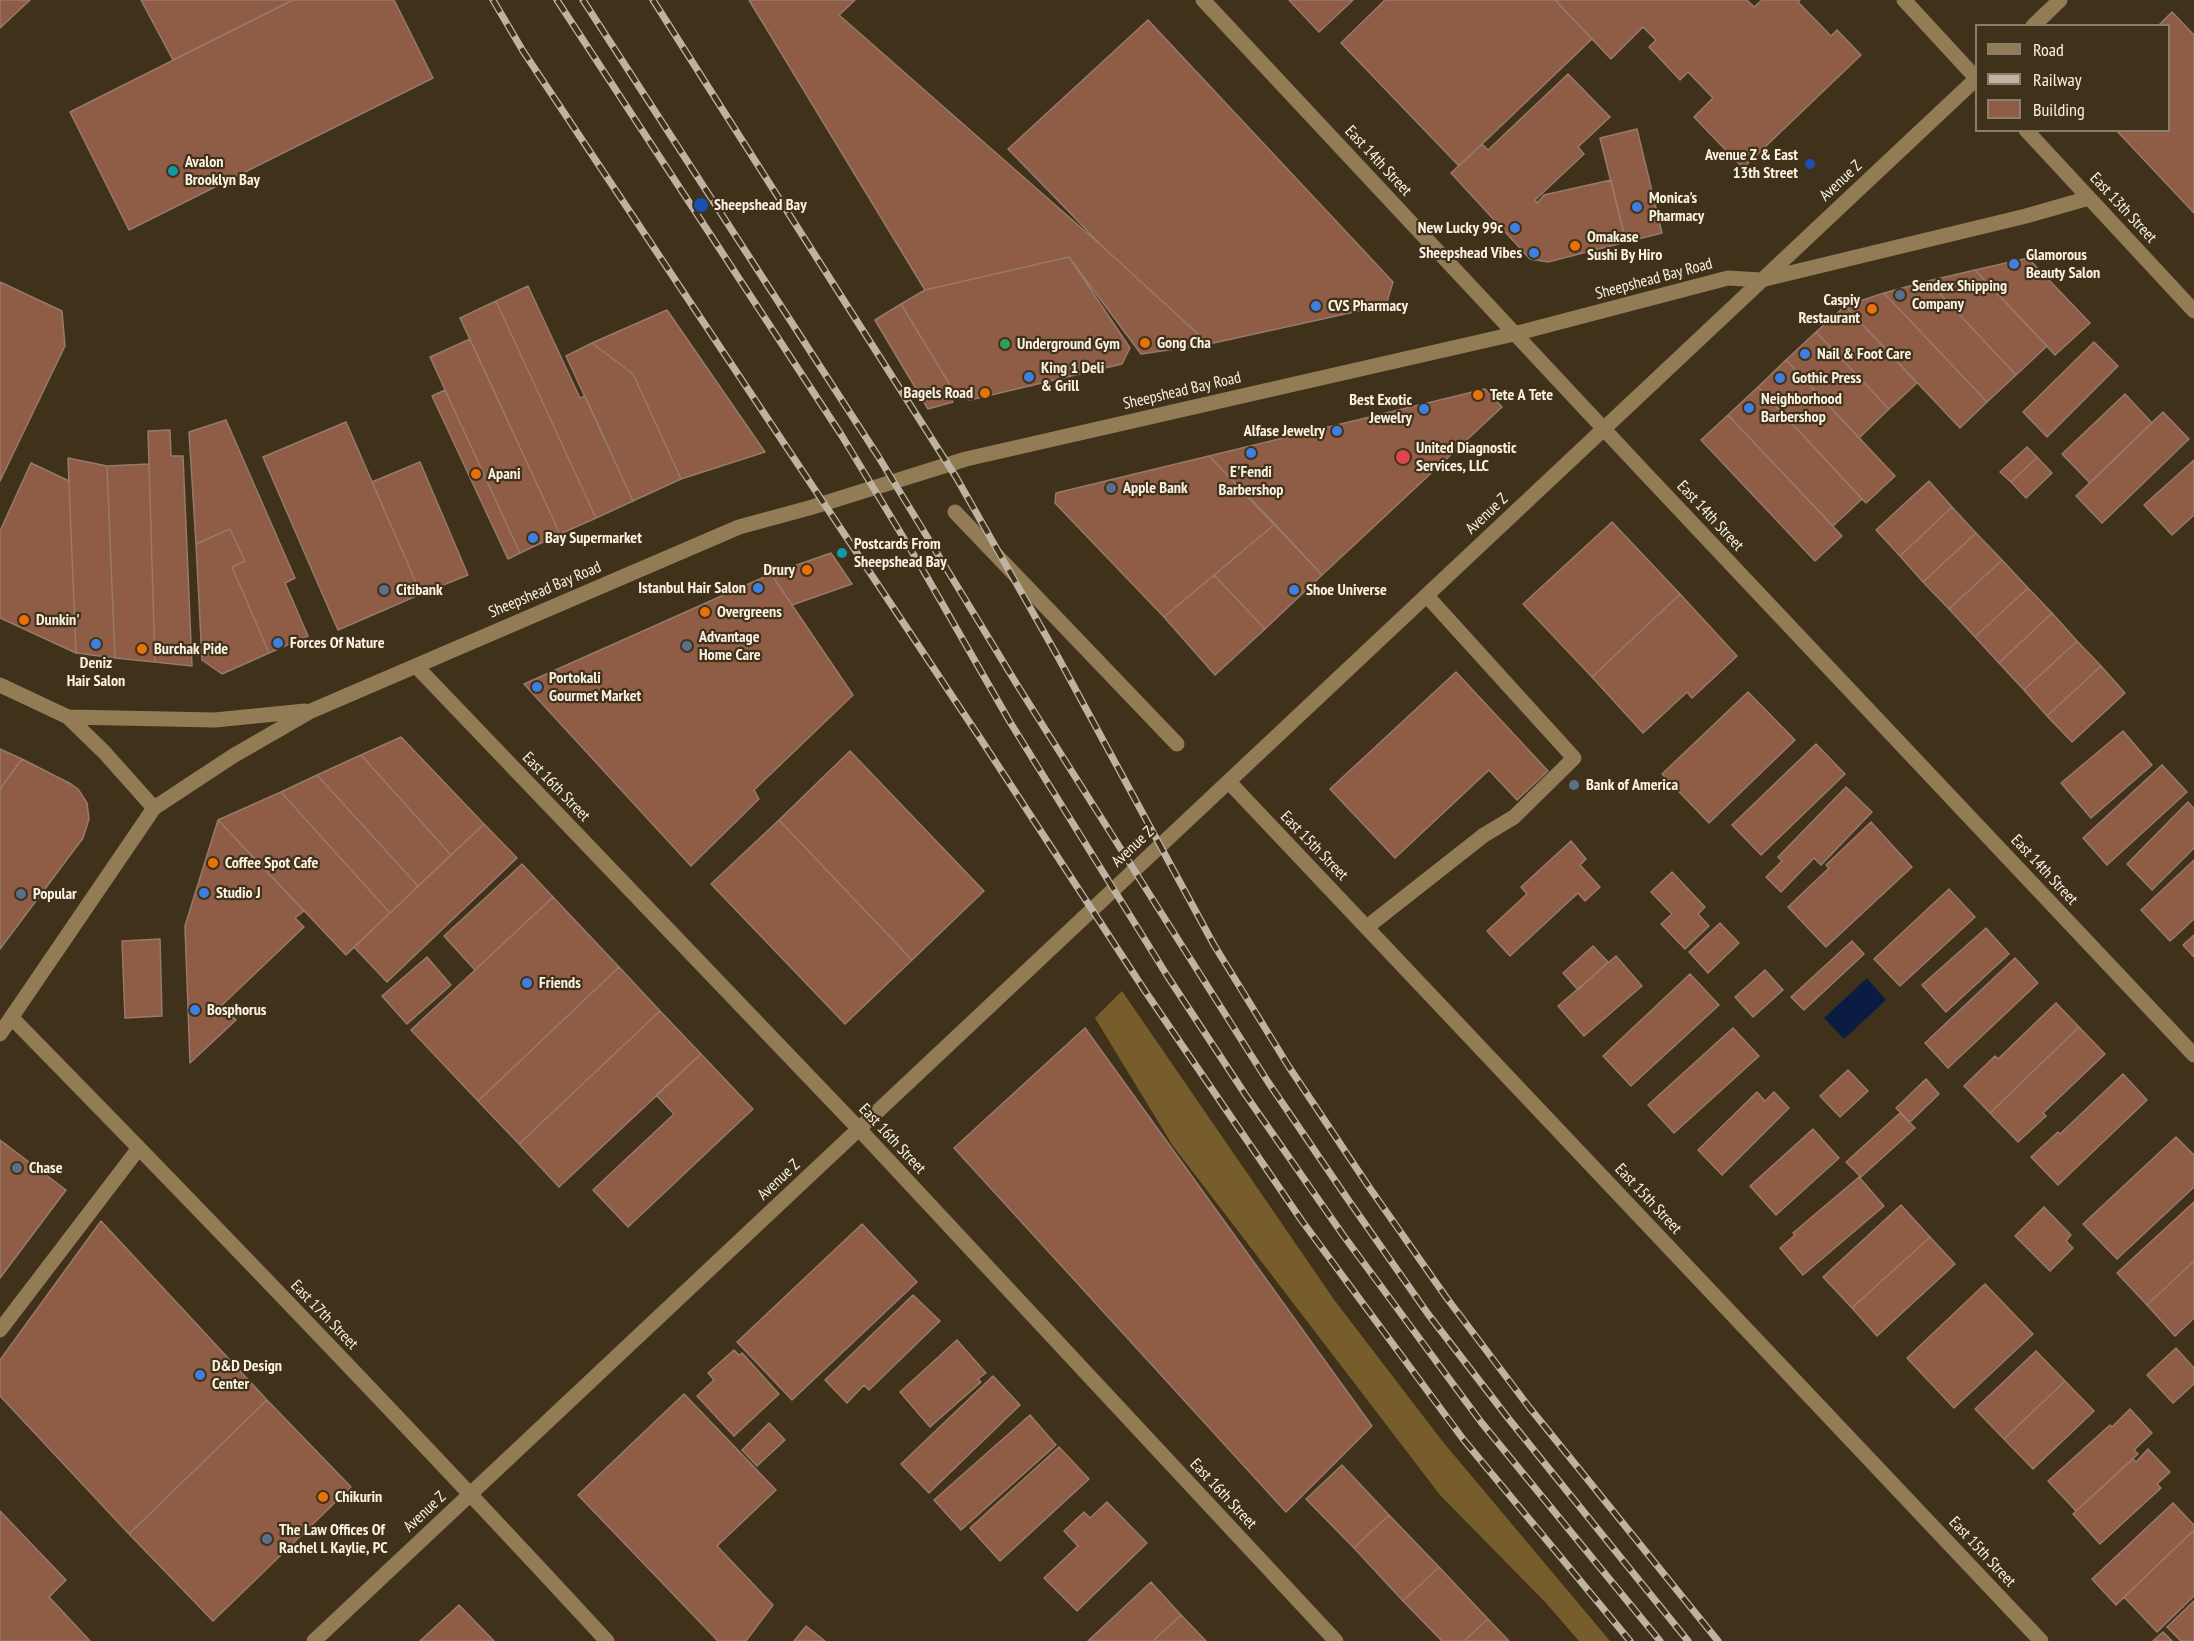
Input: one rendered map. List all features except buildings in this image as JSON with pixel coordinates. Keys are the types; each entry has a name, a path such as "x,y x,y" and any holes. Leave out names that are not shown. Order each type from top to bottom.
{"street":[{"name":"East 14th Street","path":"1203,0 1514,334 2194,1055"},
{"path":"1904,0 1975,76"},
{"path":"2035,24 2060,0"},
{"name":"Avenue Z","path":"314,1641 1975,80"},
{"name":"East 13th Street","path":"2028,132 2194,310"},
{"name":"Sheepshead Bay Road","path":"0,685 68,717 104,752 154,808 233,756 311,711 740,527 975,457 1514,334 1728,278 1761,280 2026,216 2089,198"},
{"path":"955,512 1177,744"},
{"path":"1367,927 1484,835 1514,817 1574,758 1427,596"},
{"name":"East 16th Street","path":"416,666 859,1129 1336,1641"},
{"name":"Sheepshead Bay Road","path":"68,717 215,720 311,711"},
{"name":"East 15th Street","path":"1229,782 2041,1641"},
{"path":"0,1034 154,808"},
{"name":"East 17th Street","path":"12,1018 140,1148 471,1494 607,1641"},
{"path":"0,1330 140,1148"}],"shaded area":[{"path":"1122,991 1335,1301 1443,1442 1610,1641 1579,1641 1546,1603 1440,1495 1173,1146 1095,1018"}],"water":[{"path":"1867,978 1886,1000 1844,1039 1824,1018"}],"railway":[{"path":"493,0 523,51 982,741 1145,991 1302,1221 1463,1439 1630,1641"},
{"path":"557,0 842,436 923,570 1010,722 1168,977 1245,1094 1343,1235 1481,1422 1660,1641"},
{"path":"583,0 878,456 1016,683 1268,1082 1428,1314 1508,1418 1688,1641"},
{"path":"653,0 956,477 1058,657 1214,945 1289,1067 1446,1297 1529,1407 1718,1641"}],"place":[{"name":"Avenue Z & East 13th Street","path":"1810,164"},
{"name":"Avalon Brooklyn Bay","path":"173,171"},
{"name":"Sheepshead Bay","path":"701,205"},
{"name":"Monica's Pharmacy","path":"1637,207"},
{"name":"New Lucky 99c","path":"1515,228"},
{"name":"Omakase Sushi By Hiro","path":"1575,246"},
{"name":"Sheepshead Vibes","path":"1534,253"},
{"name":"Glamorous Beauty Salon","path":"2014,264"},
{"name":"Sendex Shipping Company","path":"1900,295"},
{"name":"CVS Pharmacy","path":"1316,306"},
{"name":"Caspiy Restaurant","path":"1872,309"},
{"name":"Gong Cha","path":"1145,343"},
{"name":"Underground Gym","path":"1005,344"},
{"name":"Nail & Foot Care","path":"1805,354"},
{"name":"King 1 Deli & Grill","path":"1029,377"},
{"name":"Gothic Press","path":"1780,378"},
{"name":"Bagels Road","path":"985,393"},
{"name":"Tete A Tete","path":"1478,395"},
{"name":"Neighborhood Barbershop","path":"1749,408"},
{"name":"Best Exotic Jewelry","path":"1424,409"},
{"name":"Alfase Jewelry","path":"1337,431"},
{"name":"E'Fendi Barbershop","path":"1251,453"},
{"name":"United Diagnostic Services, LLC","path":"1403,457"},
{"name":"Apani","path":"476,474"},
{"name":"Apple Bank","path":"1111,488"},
{"name":"Bay Supermarket","path":"533,538"},
{"name":"Postcards From Sheepshead Bay","path":"842,553"},
{"name":"Drury","path":"807,570"},
{"name":"Istanbul Hair Salon","path":"758,588"},
{"name":"Citibank","path":"384,590"},
{"name":"Shoe Universe","path":"1294,590"},
{"name":"Overgreens","path":"705,612"},
{"name":"Dunkin'","path":"24,620"},
{"name":"Forces Of Nature","path":"278,643"},
{"name":"Deniz Hair Salon","path":"96,644"},
{"name":"Advantage Home Care","path":"687,646"},
{"name":"Burchak Pide","path":"142,649"},
{"name":"Portokali Gourmet Market","path":"537,687"},
{"name":"Bank of America","path":"1574,785"},
{"name":"Coffee Spot Cafe","path":"213,863"},
{"name":"Studio J","path":"204,893"},
{"name":"Popular","path":"21,894"},
{"name":"Friends","path":"527,983"},
{"name":"Bosphorus","path":"195,1010"},
{"name":"Chase","path":"17,1168"},
{"name":"D&D Design Center","path":"200,1375"},
{"name":"Chikurin","path":"323,1497"},
{"name":"The Law Offices Of Rachel L Kaylie, PC","path":"267,1539"}]}
